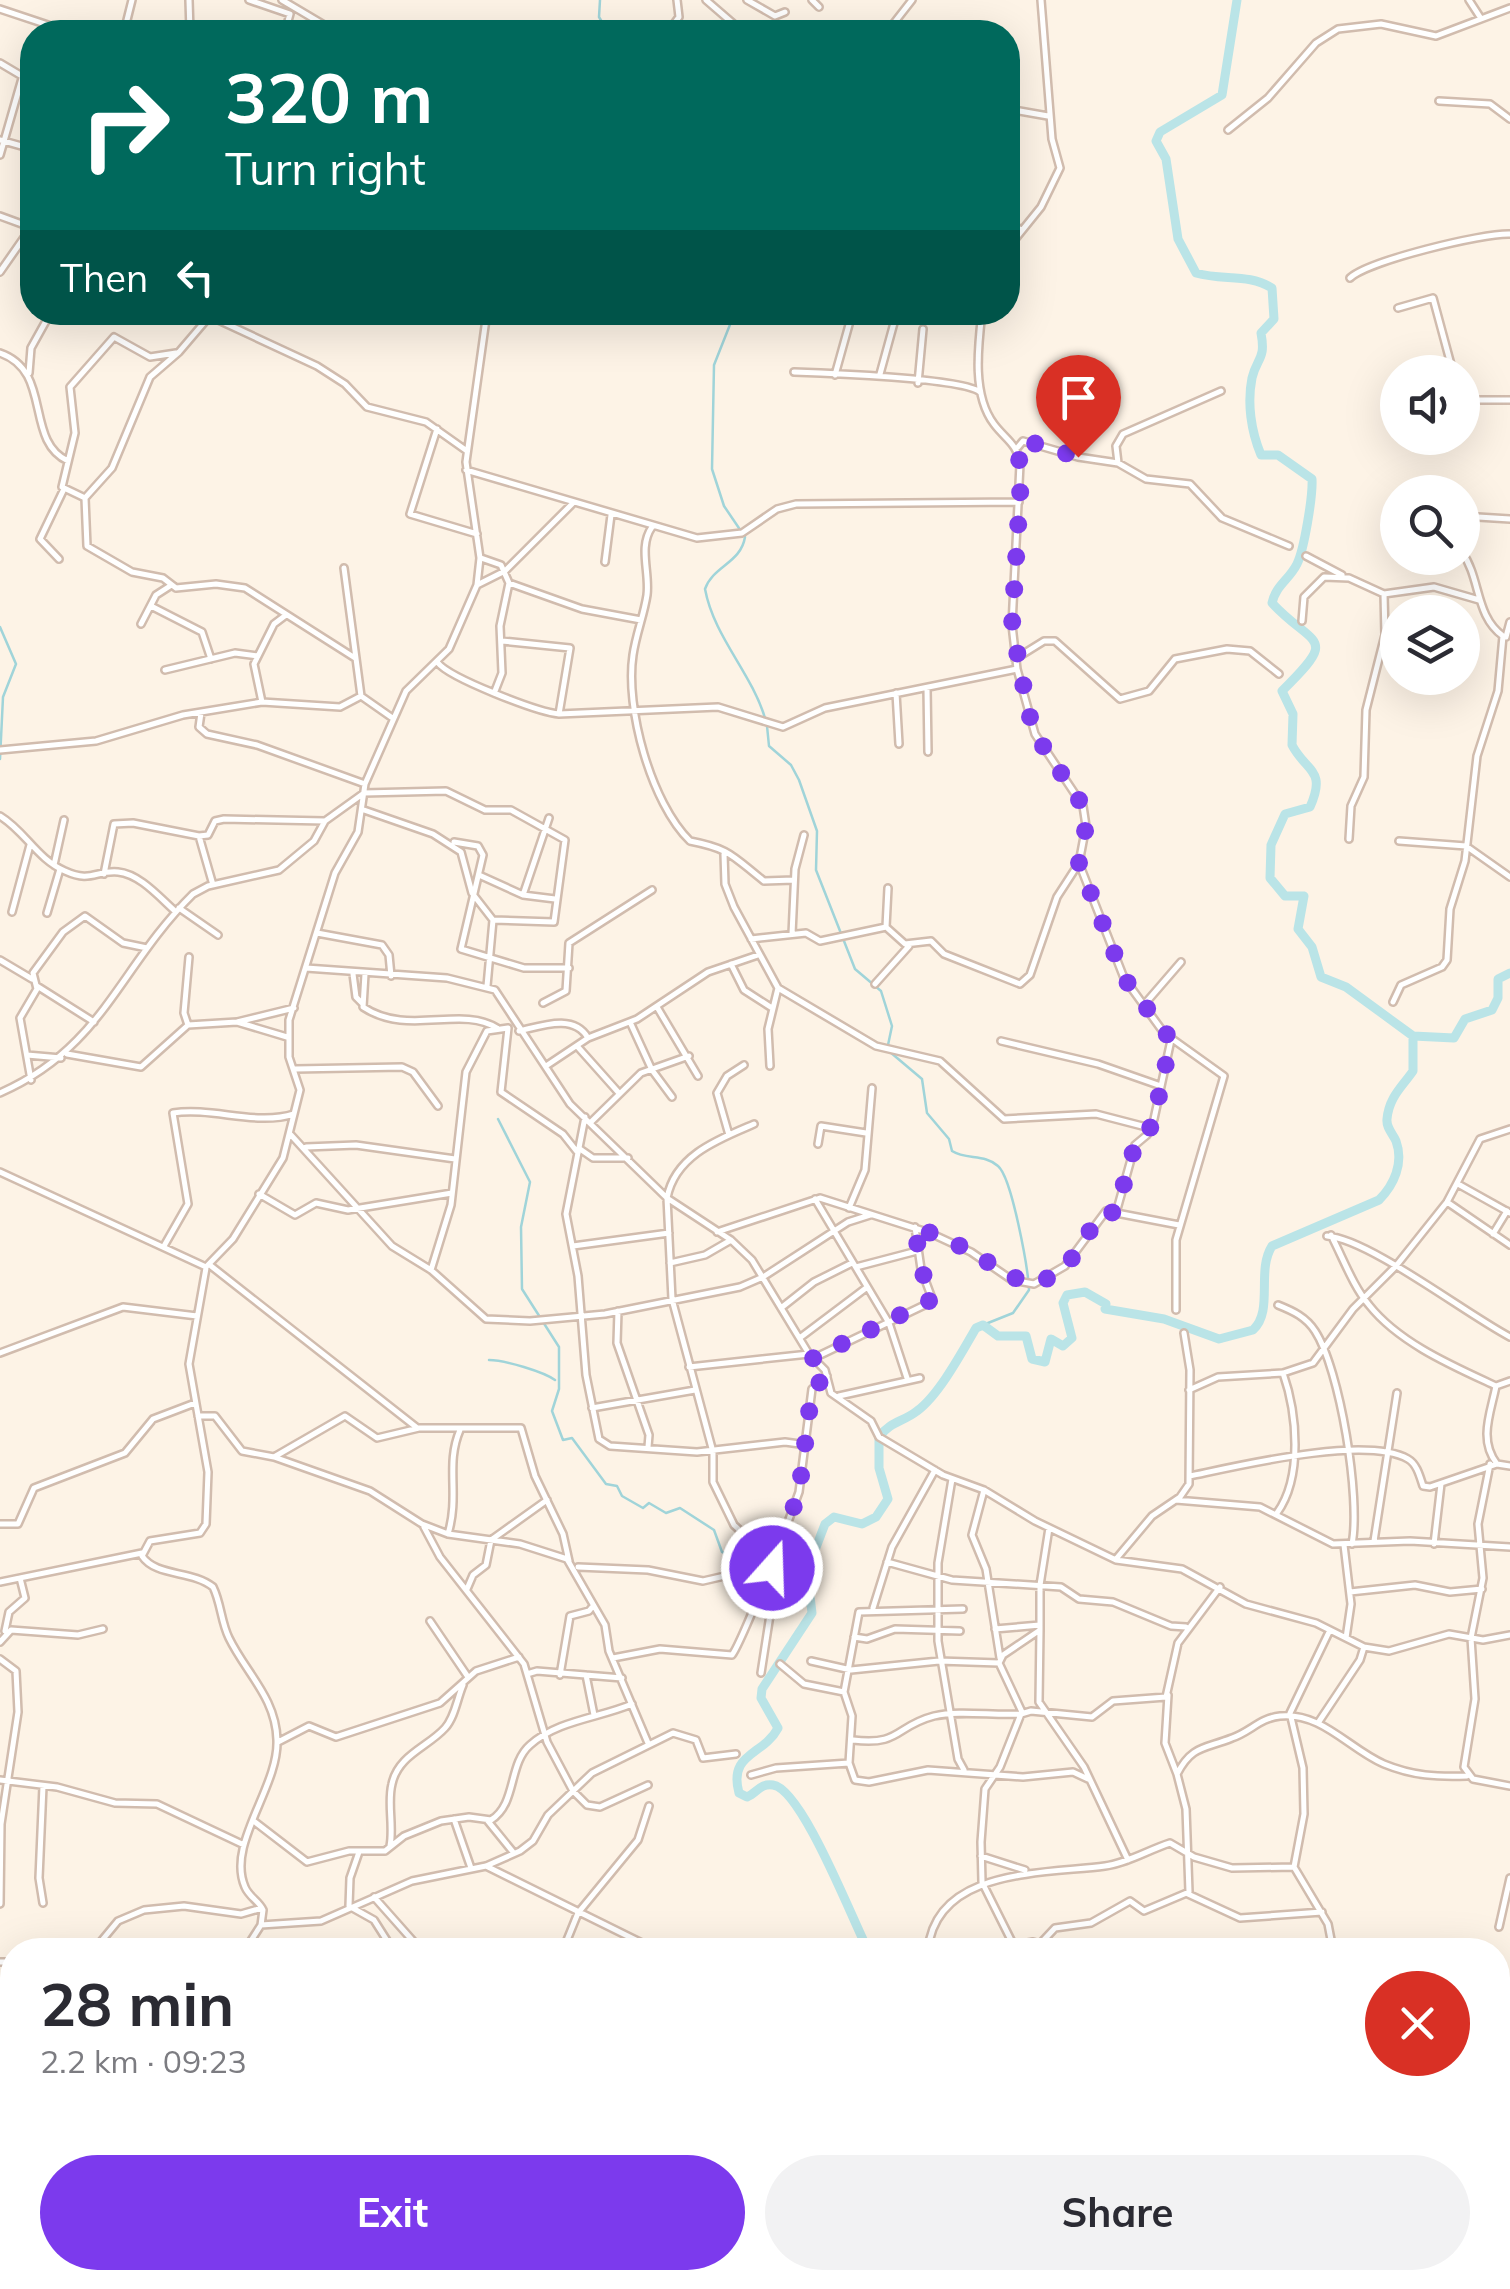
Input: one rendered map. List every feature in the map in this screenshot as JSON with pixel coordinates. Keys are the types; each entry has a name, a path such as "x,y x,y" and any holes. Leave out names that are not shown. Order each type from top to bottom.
{"street":[{"path":"249,0 290,14 288,20"},
{"path":"282,0 316,20"},
{"path":"706,0 730,20"},
{"path":"747,0 757,2 775,16 785,12"},
{"path":"812,0 819,7"},
{"path":"896,20 912,0"},
{"path":"1020,233 1041,207 1060,168 1050,116 1041,0"},
{"path":"1469,0 1480,17"},
{"path":"1228,130 1268,98 1316,43 1338,29 1381,24 1436,36 1510,8"},
{"path":"0,9 33,20"},
{"path":"0,155 20,85"},
{"path":"1439,101 1490,104 1510,118"},
{"path":"1020,111 1050,116"},
{"path":"1350,278 1359,270 1394,258 1510,234"},
{"path":"0,272 20,244"},
{"path":"1398,308 1432,298 1448,355"},
{"path":"44,325 30,348 29,376 46,440 68,461"},
{"path":"202,325 150,377 112,468 85,498 89,550 132,572 160,577 170,586 187,590 235,584 356,658"},
{"path":"224,325 317,366 345,384 367,406 410,415 438,429 467,452"},
{"path":"0,1582 142,1552 158,1538 204,1530 208,1472 189,1364 208,1266 234,1239 279,1168 291,1135 300,1090 286,1037 335,873 358,832 365,784 406,691 438,663 461,628 477,585 480,558 466,470 485,325"},
{"path":"835,376 849,325"},
{"path":"880,374 893,325"},
{"path":"875,984 909,946 931,941 944,954 1020,984 1030,974 1063,885 1079,863 1086,826 1083,806 1035,734 1017,669 1012,595 1019,502 1018,447 993,423 980,392 981,325"},
{"path":"918,383 923,329"},
{"path":"59,559 40,539 63,491 75,427 68,390 107,340 121,338 150,357 179,352"},
{"path":"0,353 29,376"},
{"path":"794,372 835,376 880,374 918,383 966,384 980,392"},
{"path":"1118,463 1116,446 1122,434 1221,391"},
{"path":"1480,400 1510,400"},
{"path":"438,429 410,514 476,534"},
{"path":"1018,447 1030,442 1078,457 1118,463 1146,479 1190,484 1222,518 1289,546"},
{"path":"466,470 652,527 720,539 742,533 777,509 796,504 1019,502"},
{"path":"63,491 85,498"},
{"path":"477,585 505,570 572,504"},
{"path":"605,562 611,515"},
{"path":"1480,517 1510,519"},
{"path":"652,527 645,538 648,590 633,654 633,708 652,775 676,824 690,842 719,846 724,854 728,892 778,988 876,1046 940,1060 1004,1119 1096,1114 1150,1128"},
{"path":"1306,556 1384,594 1434,587 1462,595"},
{"path":"480,558 492,560 505,570 509,583 500,626 502,673 495,690"},
{"path":"344,568 361,696 392,718"},
{"path":"1302,621 1302,603 1316,582 1324,577 1349,578"},
{"path":"509,583 582,609 642,620"},
{"path":"141,624 160,591 170,586"},
{"path":"1348,839 1350,806 1366,764 1366,710 1385,635 1384,594"},
{"path":"1480,602 1489,625 1506,637"},
{"path":"151,606 202,632 211,659"},
{"path":"262,702 254,664 276,621 286,615"},
{"path":"1393,1002 1401,985 1447,960 1450,909 1466,846 1477,756 1498,691 1510,622"},
{"path":"502,641 570,648 559,714"},
{"path":"1016,659 1044,641 1054,641 1120,699 1149,690 1175,659 1227,650 1250,651 1279,674"},
{"path":"164,670 235,653 258,656"},
{"path":"438,663 451,676 495,690 536,711 559,714 633,708 733,708 784,726 826,708 1017,669"},
{"path":"927,688 928,752"},
{"path":"896,694 899,744"},
{"path":"0,750 96,741 201,713 262,702 340,707 361,696"},
{"path":"201,713 199,727 208,734 275,750 365,784"},
{"path":"0,1094 31,1080 64,1056 192,894 213,885 278,870 314,841 325,821 364,793 446,791 485,810 511,810 565,840 555,899 558,915 554,922 493,920"},
{"path":"364,810 454,844 462,852 472,893 493,920 487,986"},
{"path":"0,816 19,826 30,844 57,867 92,879 120,872 139,880 218,935"},
{"path":"523,895 542,828 549,818"},
{"path":"104,874 114,824 133,822 199,836 208,834 215,822 224,819 325,821"},
{"path":"47,913 64,820"},
{"path":"792,934 794,880 804,835"},
{"path":"199,836 213,885"},
{"path":"1399,841 1466,846 1510,876"},
{"path":"454,842 481,850 479,875 459,947 524,968 569,968"},
{"path":"12,912 30,844"},
{"path":"724,854 740,857 764,881 794,880"},
{"path":"1079,863 1124,978 1143,1006 1171,1040 1224,1076 1179,1225 1172,1265 1176,1310"},
{"path":"479,875 523,895 555,899"},
{"path":"886,927 888,888"},
{"path":"543,1002 566,991 569,943 652,890"},
{"path":"32,980 50,948 80,916 90,918 124,943 147,948"},
{"path":"886,927 909,946"},
{"path":"751,939 806,933 820,941 886,927"},
{"path":"317,933 382,946 389,956 391,976"},
{"path":"546,1066 588,1038 630,1022 708,972 758,955"},
{"path":"188,1025 184,1013 189,957"},
{"path":"0,960 94,1022"},
{"path":"1143,1006 1181,962"},
{"path":"731,964 744,990 773,1008"},
{"path":"306,968 446,978 487,986 504,999 510,1024 502,1092 563,1134 579,1151 593,1158 628,1158"},
{"path":"354,974 356,997 386,1018 426,1024 464,1019 497,1028"},
{"path":"363,1004 364,974"},
{"path":"31,1080 20,1018 37,986"},
{"path":"770,1066 768,1029 778,988"},
{"path":"657,1006 698,1076"},
{"path":"27,1055 141,1067 173,1043 188,1025 237,1022 294,1008"},
{"path":"237,1022 286,1037"},
{"path":"630,1022 652,1070 672,1097"},
{"path":"431,1270 452,1193 470,1060 487,1031 510,1024"},
{"path":"510,1024 546,1066 560,1090 667,1198 731,1240 764,1278 827,1376 828,1388 870,1421 879,1436 935,1470 984,1490 1049,1528 1116,1560 1182,1569 1246,1604 1330,1630 1364,1647 1389,1651 1449,1634 1471,1638 1510,1635"},
{"path":"518,1032 571,1024 582,1028 588,1038"},
{"path":"1116,1212 1135,1145 1150,1128 1171,1040"},
{"path":"1001,1041 1098,1064 1161,1086"},
{"path":"577,1046 618,1092"},
{"path":"689,1056 641,1072 588,1120 579,1151 566,1214 574,1246 596,1432 604,1443 713,1452 785,1442 807,1445"},
{"path":"729,1135 718,1092 727,1076 744,1065"},
{"path":"294,1069 402,1067 414,1072 438,1106"},
{"path":"849,1208 865,1170 872,1088"},
{"path":"164,1246 188,1204 173,1113 235,1112 274,1119 294,1114"},
{"path":"754,1124 692,1156 672,1182 667,1198 672,1299 713,1452 713,1482 729,1518 773,1562"},
{"path":"818,1144 821,1126 866,1132"},
{"path":"1190,1390 1218,1377 1283,1372 1313,1364 1447,1202 1480,1139 1510,1129"},
{"path":"291,1135 392,1246 431,1270 486,1319 580,1317 740,1287 764,1278 834,1232 870,1215"},
{"path":"306,1148 356,1145 455,1159"},
{"path":"0,1172 208,1266 418,1428"},
{"path":"1458,1184 1508,1212 1493,1234"},
{"path":"259,1194 295,1215 316,1203 357,1209 452,1193"},
{"path":"717,1232 815,1198 915,1227 972,1252 1012,1280 1034,1284 1065,1266 1100,1214 1116,1212 1179,1225"},
{"path":"815,1198 889,1323 907,1378"},
{"path":"1447,1202 1510,1245"},
{"path":"689,1367 811,1356 889,1323 935,1298 917,1251 915,1227"},
{"path":"574,1246 670,1232"},
{"path":"1510,1337 1451,1305 1396,1266 1329,1235 1364,1298 1388,1323 1430,1353 1496,1386 1510,1381"},
{"path":"670,1263 690,1260 731,1240"},
{"path":"781,1308 814,1282 853,1264 873,1265 917,1251"},
{"path":"800,1338 866,1288"},
{"path":"1278,1306 1305,1320 1325,1350 1356,1503 1352,1544"},
{"path":"0,1353 123,1307 199,1316"},
{"path":"618,1310 618,1344 649,1435 648,1447"},
{"path":"1116,1560 1152,1516 1186,1489 1190,1476 1190,1390 1184,1333"},
{"path":"1277,1514 1284,1504 1294,1455 1291,1405 1283,1372"},
{"path":"613,1658 660,1650 732,1655 795,1509 812,1389 827,1376"},
{"path":"836,1396 920,1378"},
{"path":"1468,1776 1465,1756 1476,1685 1471,1638 1482,1589 1478,1545 1481,1501 1494,1464 1486,1428 1496,1386"},
{"path":"592,1408 695,1390"},
{"path":"1374,1541 1397,1393"},
{"path":"0,1524 18,1524 30,1491 125,1453 153,1419 195,1403"},
{"path":"198,1416 215,1416 239,1449 274,1457 384,1497 422,1524 448,1534 493,1538 572,1564 648,1570 703,1581 729,1575 759,1590 772,1602 761,1673"},
{"path":"274,1457 345,1416 375,1438 418,1428 522,1429 535,1476 564,1534 572,1564 608,1631 613,1658 648,1743"},
{"path":"448,1534 457,1492 451,1459 460,1430"},
{"path":"1190,1476 1294,1455 1348,1452 1388,1454 1411,1460 1423,1486 1494,1464 1510,1466"},
{"path":"872,1608 887,1562 935,1470"},
{"path":"952,1478 940,1578 939,1661 958,1759 965,1771"},
{"path":"1434,1544 1442,1497 1440,1482"},
{"path":"984,1490 972,1536 985,1564 1000,1660 1022,1713 985,1788 981,1856 984,1885 1011,1938"},
{"path":"466,1592 472,1575 486,1565 493,1538 547,1500"},
{"path":"1176,1500 1246,1503 1277,1514 1308,1535 1344,1545 1374,1541 1510,1547"},
{"path":"422,1524 466,1592 518,1657 559,1770 574,1791 595,1808 648,1785"},
{"path":"1049,1528 1040,1584 1038,1698 1088,1779 1128,1860"},
{"path":"1344,1545 1350,1592 1346,1638"},
{"path":"142,1552 152,1566 191,1574 213,1587 227,1634 267,1698 278,1742 244,1846 244,1884 262,1908 261,1925 253,1938"},
{"path":"887,1562 940,1578 1061,1587 1079,1599 1114,1602 1171,1626 1189,1626"},
{"path":"2,1638 4,1617 25,1598 20,1578"},
{"path":"1350,1592 1415,1585 1450,1592 1482,1589"},
{"path":"1188,1894 1186,1809 1165,1742 1168,1695 1174,1650 1220,1587"},
{"path":"560,1676 570,1616 593,1606"},
{"path":"963,1609 941,1607 902,1612 872,1608 859,1612 844,1692 851,1710 854,1740 849,1763 852,1779 862,1782 928,1770 1022,1777 1073,1772 1088,1779"},
{"path":"430,1621 467,1678"},
{"path":"2,1638 17,1630 78,1635 103,1628"},
{"path":"995,1630 1040,1628"},
{"path":"811,1661 851,1670 939,1661 1000,1660 1040,1628"},
{"path":"854,1637 866,1639 895,1629 960,1631"},
{"path":"1330,1630 1290,1716 1303,1768 1304,1814 1294,1868 1322,1912 1330,1938"},
{"path":"1318,1723 1360,1660 1364,1647"},
{"path":"278,1742 309,1726 336,1737 440,1703 467,1678 518,1657"},
{"path":"0,1659 17,1675 9,1781 1,1824 0,1904"},
{"path":"780,1664 804,1684 844,1692"},
{"path":"527,1674 538,1671 560,1676 622,1678"},
{"path":"586,1675 594,1715"},
{"path":"389,1849 394,1777 419,1746 446,1726 467,1678"},
{"path":"854,1740 889,1741 914,1724 950,1714 1045,1712 1092,1717 1113,1701 1160,1700 1168,1695"},
{"path":"255,1822 302,1861 389,1849 404,1836 454,1819 487,1820 500,1814 520,1758 546,1736 632,1704"},
{"path":"1177,1774 1186,1756 1199,1746 1236,1737 1259,1721 1290,1716 1318,1723 1384,1764 1433,1778 1468,1776 1510,1786"},
{"path":"261,1925 321,1921 412,1881 486,1866 516,1853 530,1845 548,1814 592,1773 676,1732 697,1740 703,1758 736,1754"},
{"path":"751,1776 776,1768 849,1763"},
{"path":"0,1780 104,1801 158,1804 191,1824 244,1846"},
{"path":"43,1786 39,1878 43,1903"},
{"path":"568,1938 578,1912 638,1840 649,1806"},
{"path":"454,1819 472,1869"},
{"path":"487,1820 505,1846 516,1853"},
{"path":"930,1938 932,1922 940,1913 984,1885 1028,1872 1128,1860 1168,1843 1188,1854 1245,1870 1294,1868"},
{"path":"349,1906 350,1878 359,1852"},
{"path":"981,1856 1028,1872"},
{"path":"486,1866 631,1938"},
{"path":"1499,1927 1510,1878"},
{"path":"1046,1938 1055,1928 1092,1923 1130,1900 1144,1911 1188,1894 1240,1918 1322,1912"},
{"path":"374,1897 410,1938"},
{"path":"104,1938 118,1921 144,1910 184,1906 241,1914 262,1908"},
{"path":"349,1906 374,1920 385,1938"}],"waterway":[{"path":"600,0 601,20"},
{"path":"862,1938 798,1808 773,1785 747,1797 739,1793 737,1780 743,1762 778,1728 761,1698 762,1689 812,1613 807,1571 825,1524 834,1517 862,1524 876,1517 888,1499 879,1468 879,1437 934,1395 976,1328 983,1325 998,1336 1026,1336 1032,1359 1045,1362 1051,1339 1063,1346 1072,1338 1063,1303 1067,1295 1085,1292 1106,1304 1105,1309 1164,1319 1219,1339 1253,1330 1263,1312 1265,1267 1272,1246 1379,1200 1393,1181 1398,1165 1398,1149 1387,1119 1393,1098 1413,1071 1413,1036 1346,987 1321,977 1312,947 1298,929 1304,896 1285,896 1270,878 1271,845 1285,814 1310,807 1316,785 1313,772 1292,745 1293,714 1282,691 1311,660 1315,642 1272,603 1300,557 1312,479 1278,455 1261,455 1251,417 1251,388 1262,354 1261,333 1274,319 1272,288 1254,280 1196,273 1178,239 1166,159 1156,141 1160,132 1222,95 1237,0"},
{"path":"730,325 714,365 712,469 724,506 745,537 738,553 705,589 716,623 765,718"},
{"path":"0,627 16,664 3,697 0,759"},
{"path":"767,726 769,746 791,765 799,780 817,831 816,870 855,969 881,991 892,1026 888,1045"},
{"path":"1413,1036 1454,1038 1465,1019 1492,1010 1498,998 1498,979 1510,973"},
{"path":"890,1052 922,1079 927,1113 949,1139 952,1151 993,1162 1009,1187 1029,1290 1013,1313 983,1325"},
{"path":"498,1119 530,1182 521,1227 522,1289 559,1347 559,1389 552,1411 563,1440 572,1438 606,1484 617,1486 622,1496 643,1508 649,1503 666,1513 680,1508 714,1530 722,1552 767,1565"},
{"path":"489,1360 524,1367 555,1380"},
{"path":"771,1572 774,1583 783,1587 789,1578 810,1579"}],"route":[{"path":"772,1568 799,1492 812,1389 827,1376 813,1358 934,1301 921,1270 915,1227 972,1252 1012,1280 1040,1283 1065,1266 1100,1214 1116,1212 1135,1145 1147,1135 1157,1110 1171,1040 1143,1006 1119,966 1079,863 1086,814 1078,795 1035,734 1017,669 1012,595 1021,479 1018,447 1030,442 1078,457"}]}
